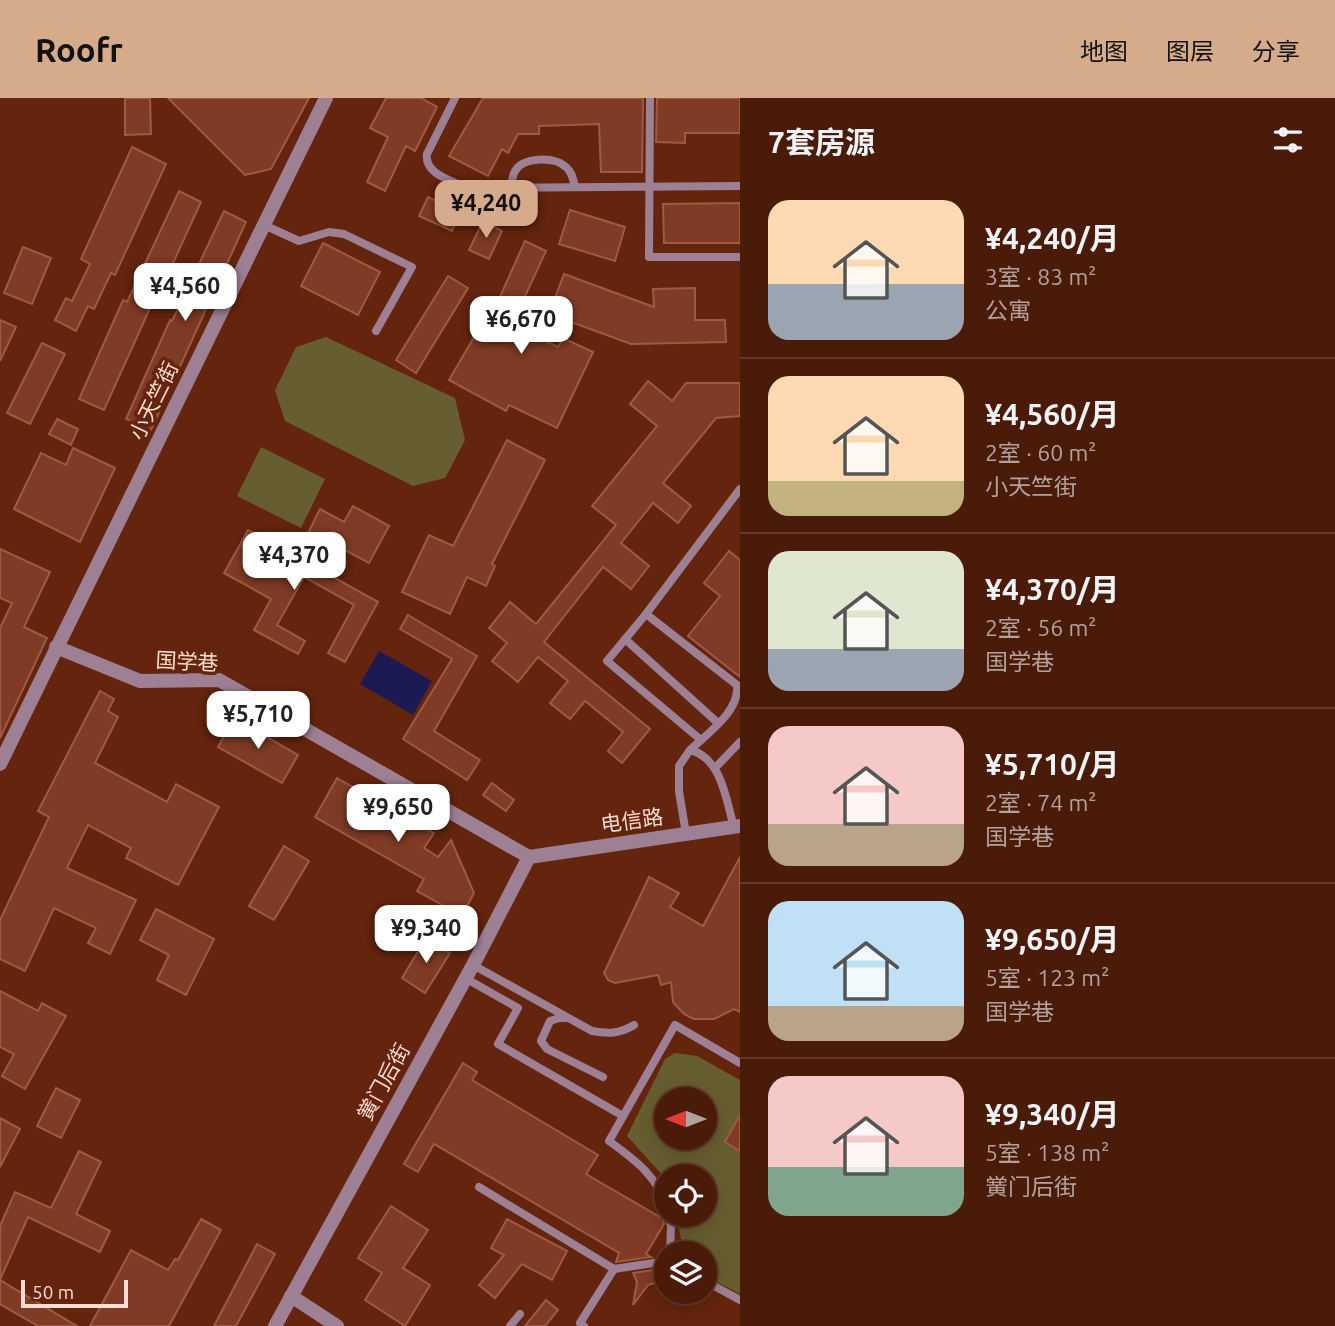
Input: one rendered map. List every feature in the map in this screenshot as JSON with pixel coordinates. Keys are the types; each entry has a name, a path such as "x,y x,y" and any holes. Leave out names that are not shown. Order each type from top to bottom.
{"street":[{"name":"小天竺街","path":"1,762 326,98"},
{"name":"国学巷","path":"56,647 140,681 219,680 529,856"},
{"name":"电信路","path":"529,856 737,826"},
{"name":"黉门后街","path":"275,1326 529,856"},
{"path":"290,1296 337,1326"}],"lane":[{"path":"455,98 427,154 427,167 467,188 740,186"},
{"path":"650,98 649,257 740,257"},
{"path":"511,187 513,174 521,165 540,160 563,164 569,170 575,187"},
{"path":"264,225 299,241 329,232 344,234 412,267 376,331"},
{"path":"701,740 607,661 646,614 740,489"},
{"path":"646,614 737,685 738,695 733,706 690,750 679,766 679,791 686,834"},
{"path":"625,639 718,723"},
{"path":"715,768 740,742"},
{"path":"690,750 706,757 715,768 737,826"},
{"path":"469,971 592,1031 608,1034 623,1032 634,1025"},
{"path":"469,971 518,1008 498,1045 623,1116"},
{"path":"568,1019 550,1021 541,1041 547,1049 603,1077"},
{"path":"654,1181 638,1162 609,1141 675,1025 740,1063"},
{"path":"479,1188 614,1269 654,1263"},
{"path":"584,1326 580,1323 614,1269"},
{"path":"717,1288 740,1300"},
{"path":"510,1326 520,1314"}],"shaded area":[{"path":"326,337 455,398 465,440 445,478 413,486 285,421 275,390 296,347"},
{"path":"261,447 325,479 301,528 237,496"},
{"path":"379,651 432,681 413,715 360,684"},
{"path":"675,1053 697,1056 740,1080 740,1294 717,1282 717,1241 681,1241 679,1227 717,1227 717,1164 654,1166 627,1136 665,1059"}],"building":[{"path":"125,98 150,98 151,134 125,135"},
{"path":"168,98 309,98 271,169 245,175"},
{"path":"386,98 421,98 437,107 415,151 406,146 385,191 367,182 388,137 370,128"},
{"path":"483,98 643,98 642,172 601,172 599,124 539,126 539,134 518,134 508,153 502,149 488,176 449,156"},
{"path":"657,98 740,98 740,133 685,133 685,143 656,142"},
{"path":"132,147 166,164 115,275 111,273 94,309 88,306 76,331 55,320 66,298 72,301 90,264 81,259"},
{"path":"179,191 201,202 104,410 79,399 123,300 127,302"},
{"path":"428,197 460,212 452,231 419,216"},
{"path":"740,203 740,243 664,243 663,204"},
{"path":"570,210 625,227 615,261 559,244"},
{"path":"224,211 246,222 151,430 126,419 170,320 172,321"},
{"path":"483,221 502,231 489,259 469,250"},
{"path":"525,241 546,251 521,305 519,304 507,323 558,347 563,338 593,352 557,428 509,405 506,411 449,380 492,306 495,308"},
{"path":"323,243 380,272 358,315 301,286"},
{"path":"23,247 51,258 32,304 4,293"},
{"path":"564,274 654,307 653,289 695,288 695,320 725,320 726,342 631,344 549,314"},
{"path":"448,276 468,288 416,373 396,360"},
{"path":"0,320 16,327 0,361"},
{"path":"42,343 65,354 30,424 7,413"},
{"path":"648,381 672,401 686,383 740,383 740,416 716,418 663,483 691,506 678,523 653,503 621,543 649,566 631,589 603,567 544,642 650,729 622,763 608,751 623,732 585,701 570,719 550,703 568,681 538,657 518,682 492,661 507,643 489,628 510,602 536,624 616,525 592,506 657,426 630,404"},
{"path":"57,419 78,429 71,445 49,434"},
{"path":"507,440 545,460 492,564 495,566 486,586 467,577 450,614 402,592 429,535 453,546"},
{"path":"73,448 115,468 80,542 14,509 41,453 66,465"},
{"path":"353,506 389,526 369,563 309,531 320,509 344,522"},
{"path":"248,530 378,602 345,662 328,653 354,605 304,577 277,625 305,641 298,654 254,630 271,599 224,573"},
{"path":"0,549 50,572 24,627 47,638 0,738 0,628 12,603 0,598"},
{"path":"729,551 740,560 740,677 688,636 720,596 704,583"},
{"path":"408,615 477,656 434,731 480,760 467,780 403,739 452,659 400,629"},
{"path":"100,691 114,699 108,711 118,717 95,763 167,802 176,784 219,807 178,885 126,858 131,848 88,825 67,868 136,900 110,954 88,943 96,928 54,908 25,971 0,959 0,920 49,817 38,811"},
{"path":"234,718 298,755 282,783 218,747"},
{"path":"337,778 434,833 424,848 438,857 451,840 474,893 462,916 417,891 424,879 315,817"},
{"path":"492,783 514,800 506,811 483,795"},
{"path":"284,846 309,861 274,920 249,906"},
{"path":"740,857 740,1012 734,1009 714,1019 694,1019 684,1014 673,1002 671,982 661,985 658,975 615,983 608,980 604,973 649,877 679,893 670,907 703,926"},
{"path":"156,909 214,939 186,995 157,980 169,955 140,940"},
{"path":"426,938 450,953 425,993 402,978"},
{"path":"0,991 38,1011 42,1003 66,1016 25,1089 2,1076 14,1054 0,1047"},
{"path":"463,1063 477,1072 472,1080 598,1155 586,1174 654,1214 654,1227 662,1227 646,1254 651,1257 616,1262 619,1253 434,1144 418,1172 404,1164"},
{"path":"56,1088 80,1100 61,1138 37,1126"},
{"path":"740,1115 740,1151 725,1142"},
{"path":"0,1118 20,1129 0,1167"},
{"path":"79,1151 101,1162 76,1214 110,1231 100,1252 28,1217 0,1280 0,1226 15,1192 51,1208"},
{"path":"391,1206 428,1230 403,1268 430,1285 405,1326 365,1300 382,1273 358,1258"},
{"path":"201,1219 221,1230 169,1326 90,1326 131,1250 168,1270 175,1259 178,1260"},
{"path":"507,1219 567,1251 552,1280 522,1264 495,1298 479,1285 504,1255 491,1248"},
{"path":"257,1244 275,1254 236,1326 214,1326"},
{"path":"654,1270 654,1283 648,1285 633,1305 637,1282 633,1273"},
{"path":"0,1280 77,1326 38,1326 0,1304"},
{"path":"546,1300 558,1310 545,1326 525,1326"}]}
